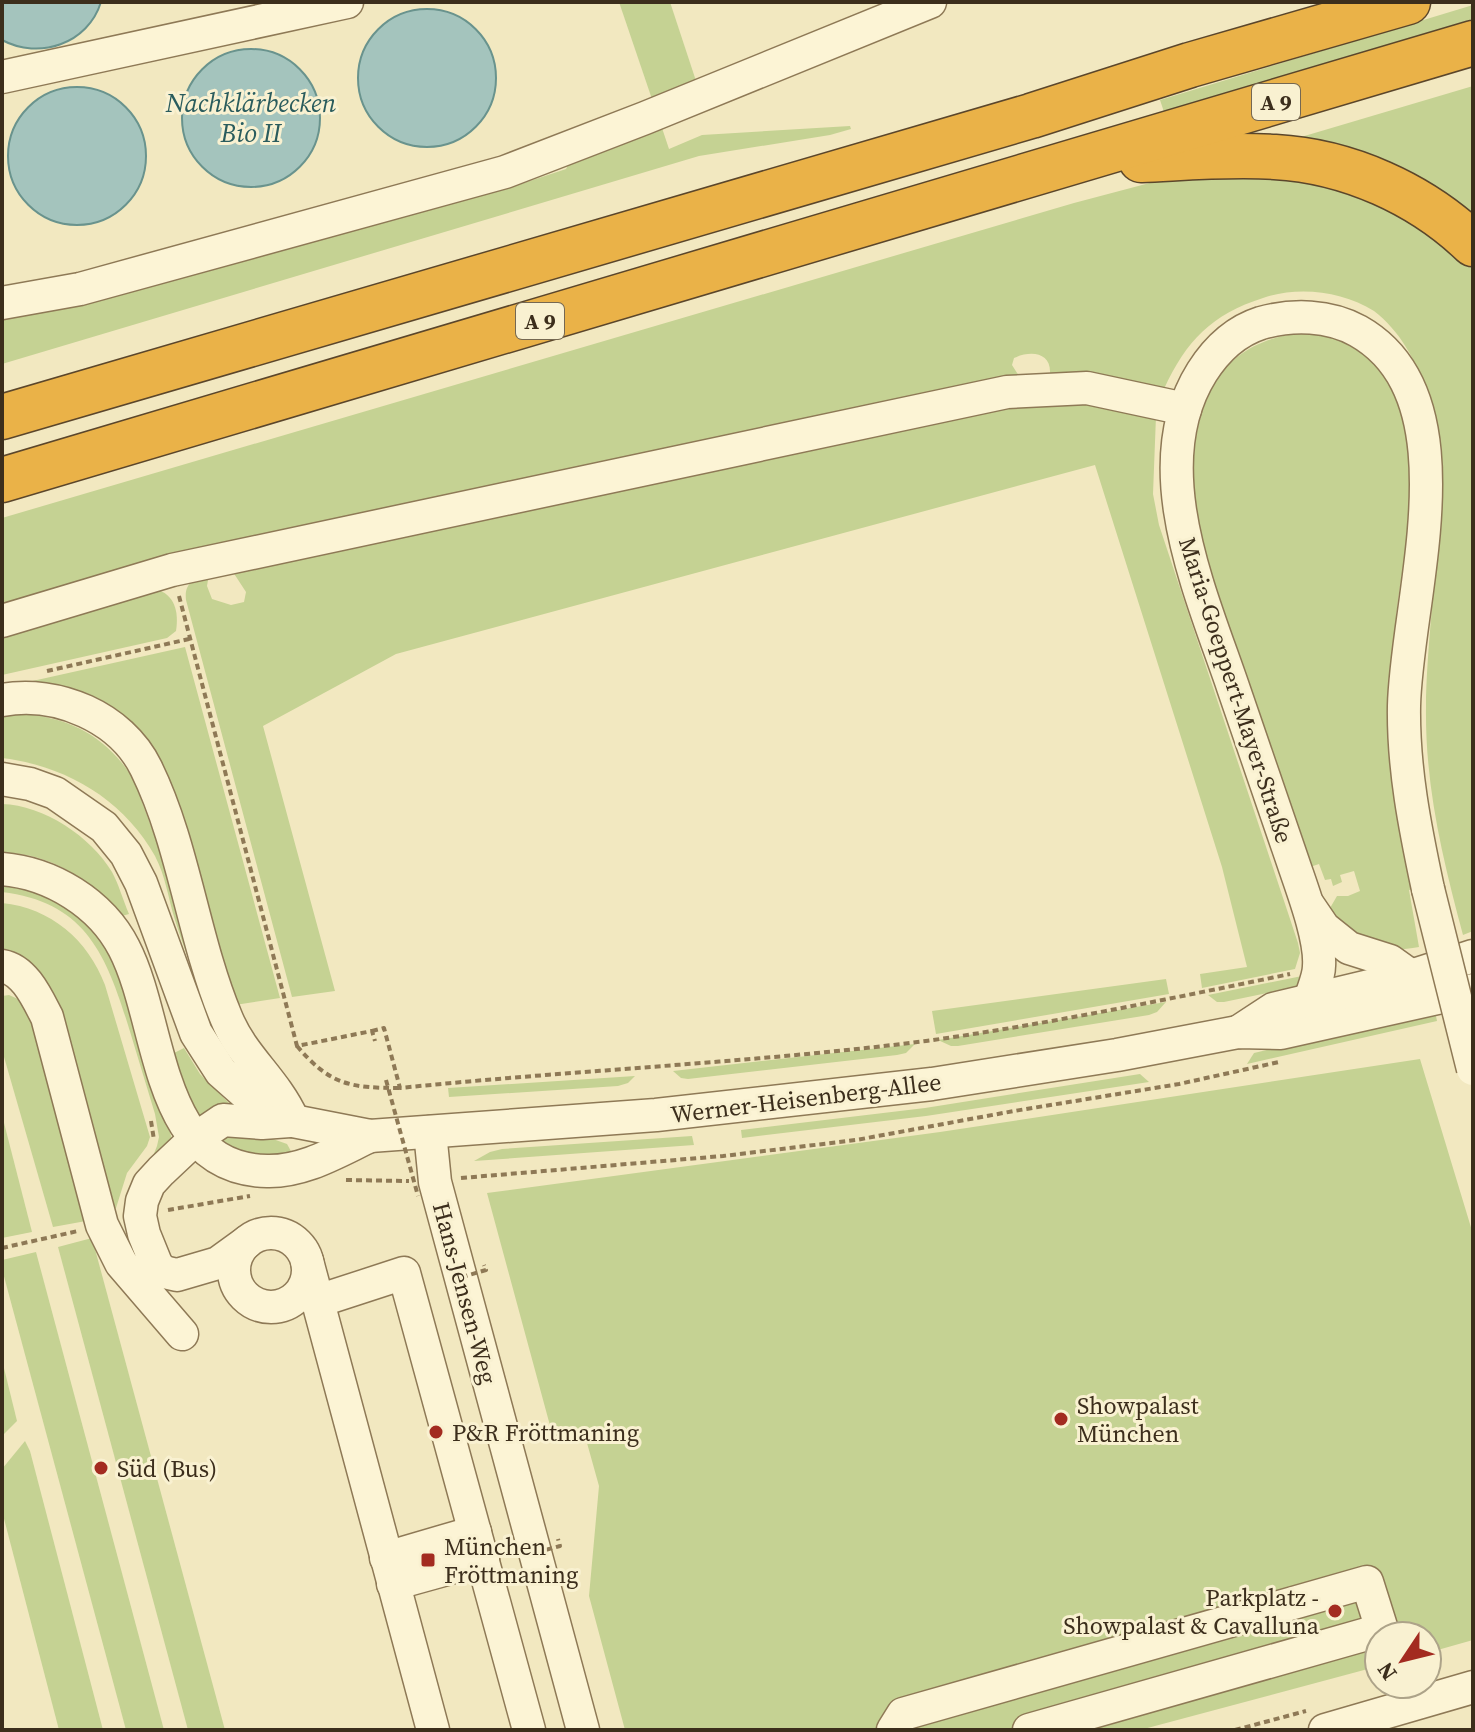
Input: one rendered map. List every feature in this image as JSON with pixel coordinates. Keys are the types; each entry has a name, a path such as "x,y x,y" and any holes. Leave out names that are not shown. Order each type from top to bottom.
{"highway":[{"name":"A 9","path":"2,417 1031,116 1190,65 1408,2"},
{"name":"A 9","path":"2,480 1473,43"},
{"path":"1079,161 1228,155 1279,157 1319,164 1370,178 1408,196 1435,211 1473,244"}],"street":[{"path":"2,77 347,2"},
{"path":"2,303 80,289 505,172 930,2"},
{"name":"Maria-Goeppert-Mayer-Straße","path":"1310,1000 1320,967 1307,904 1195,575 1184,534 1177,469 1179,434 1185,409 1195,382 1209,360 1240,332 1282,318 1315,318 1349,326 1370,338 1402,373 1423,428 1422,540 1404,705 1409,791 1428,889 1473,1069"},
{"path":"2,621 172,570 1007,392 1087,388 1185,409"},
{"path":"2,700 14,698 61,702 86,711 126,739 146,766 225,1015 247,1054 281,1094 293,1121 262,1123 223,1120 165,1193 160,1211 162,1232 182,1334 121,1263 102,1225 47,1017 31,987 9,967 2,966"},
{"name":"Werner-Heisenberg-Allee","path":"2,779 55,793 104,827 126,854 141,883 203,1048 221,1072 247,1095 293,1121 370,1136 656,1115 840,1096 1117,1055 1238,1032 1281,1033 1473,990"},
{"path":"2,869 22,871 51,881 81,898 113,930 125,949 134,974 175,1106 180,1118 203,1147"},
{"name":"Maria-Goeppert-Mayer-Straße","path":"1307,904 1324,928 1349,948 1390,961 1411,976"},
{"name":"Werner-Heisenberg-Allee","path":"1238,1032 1273,1009 1411,976 1473,956"},
{"name":"Hans-Jensen-Weg","path":"430,1132 426,1189 583,1730"},
{"name":"Werner-Heisenberg-Allee","path":"203,1147 239,1166 267,1171 318,1161 370,1136"},
{"path":"169,1266 175,1256 193,1256 269,1233 293,1240 307,1261 433,1730"},
{"path":"247,1242 235,1263 234,1275 245,1296 266,1307 278,1306 298,1295 305,1284 307,1261"},
{"path":"318,1301 404,1273 529,1730"},
{"path":"389,1571 479,1545"},
{"path":"893,1730 903,1714 1367,1582 1377,1620"},
{"path":"1029,1730 1363,1635"},
{"path":"1443,1691 1473,1687"},
{"path":"1325,1730 1389,1700"}],"path":[{"path":"172,570 297,1046 315,1067 336,1080 364,1088 400,1088 652,1068 926,1041 1141,1005 1320,967"},
{"path":"33,674 189,639"},
{"path":"297,1046 384,1028 400,1088"},
{"path":"372,1031 375,1041"},
{"path":"386,1080 426,1189 856,1140 1179,1084 1279,1062"},
{"path":"148,1111 155,1136 153,1147"},
{"path":"2,1248 102,1225"},
{"path":"452,1280 486,1270 484,1265"},
{"path":"527,1555 560,1546 558,1539"}],"green space":[{"path":"619,2 670,2 699,90 655,108"},
{"path":"1473,5 1473,19 1164,112 1160,100"},
{"path":"1473,86 1473,225 1291,140"},
{"path":"661,125 669,149 702,135 850,126 851,129 699,156 2,364 2,316 493,186 503,190 566,169 571,159"},
{"path":"1226,169 1373,192 1473,261 1473,931 1463,935 1437,823 1426,737 1438,494 1435,440 1425,389 1405,346 1374,311 1334,295 1320,292 1277,294 1229,312 1192,343 1164,389 1049,380 1046,359 1035,354 1021,355 1014,358 1012,365 1024,384 2,608 2,518 1074,203 1176,176"},
{"path":"1310,333 1351,345 1370,359 1385,377 1396,400 1409,451 1411,503 1395,646 1416,888 1409,890 1419,947 1379,947 1359,938 1326,915 1337,896 1360,891 1354,871 1340,875 1342,882 1333,886 1331,879 1325,880 1319,864 1307,868 1225,631 1202,550 1195,508 1193,467 1198,428 1211,390 1229,365 1252,347 1279,337"},
{"path":"1101,404 1156,416 1153,494 1159,525 1298,943 1300,953 1295,969 1202,988 1200,974 1247,967 1222,867 1095,465 396,654 263,726 335,991 292,997 186,600 187,589 192,582 209,574 207,586 212,599 231,605 244,602 246,592 231,569 1014,406"},
{"path":"155,589 171,599 176,611 176,631 167,638 2,675 2,635"},
{"path":"185,647 280,998 235,1005 168,775 142,734 126,718 88,696 44,685 19,684"},
{"path":"23,714 57,720 86,732 111,751 133,778 184,915 206,1006 162,872 142,836 109,802 70,777 26,762 2,758 2,715"},
{"path":"2,804 34,810 79,835 112,872 129,914 122,916 84,880 53,863 20,854 2,853"},
{"path":"2,883 35,890 84,917 116,961 172,1139 127,1203 134,1177 153,1156 159,1137 155,1114 120,999 100,954 73,920 54,907 2,892"},
{"path":"2,903 36,912 66,929 89,954 105,985 150,1137 127,1173 116,1208 109,1213 54,1002 2,955"},
{"path":"1307,975 1295,987 1224,1002 1217,1002 1208,995"},
{"path":"1166,979 1169,994 936,1034 932,1011"},
{"path":"9,995 27,1003 86,1221 53,1227 2,1050 2,996"},
{"path":"1166,1002 1157,1012 1149,1015 958,1046 938,1040"},
{"path":"1435,1011 1437,1021 1247,1064 1254,1053"},
{"path":"915,1044 906,1053 897,1055 688,1079 681,1078 673,1071"},
{"path":"184,1048 200,1074 231,1105 231,1108 200,1124 172,1054"},
{"path":"1420,1059 1473,1234 1473,1640 1443,1648 1443,1620 1363,1620 1363,1670 1140,1730 625,1730 589,1596 599,1486 587,1443 555,1444 487,1193 940,1132"},
{"path":"1140,1074 1149,1082 926,1116 742,1138 741,1130 925,1108"},
{"path":"635,1076 628,1083 618,1086 449,1097 448,1088"},
{"path":"2,1115 32,1232 2,1238"},
{"path":"239,1127 287,1144 292,1153 276,1159 228,1148 216,1133"},
{"path":"692,1136 694,1145 474,1161 502,1149"},
{"path":"92,1238 225,1730 188,1730 58,1247"},
{"path":"36,1252 164,1730 126,1730 2,1269 2,1260"},
{"path":"2,1360 17,1421 2,1436"},
{"path":"25,1441 103,1730 59,1730 2,1511 2,1469"}],"water":[{"path":"2,2 101,2 95,17 74,38 46,48 31,48 2,40"},
{"name":"Nachklärbecken Bio II","path":"427,9 453,14 476,29 491,52 496,78 491,104 476,127 453,142 427,147 401,142 378,127 363,104 358,78 363,52 378,29 401,14"},
{"name":"Nachklärbecken Bio II","path":"251,49 277,54 300,69 315,92 320,118 315,144 300,167 277,182 251,187 225,182 202,167 187,144 182,118 187,92 202,69 225,54"},
{"name":"Nachklärbecken Bio II","path":"77,87 103,92 126,107 141,130 146,156 141,182 126,205 103,220 77,225 51,220 28,205 13,182 8,156 13,130 28,107 51,92"}],"place":[{"name":"Showpalast München","path":"1061,1419"},
{"name":"P&R Fröttmaning","path":"436,1432"},
{"name":"Süd (Bus)","path":"101,1468"},
{"name":"München Fröttmaning","path":"428,1560"},
{"name":"Parkplatz - Showpalast & Cavalluna","path":"1335,1611"}]}
